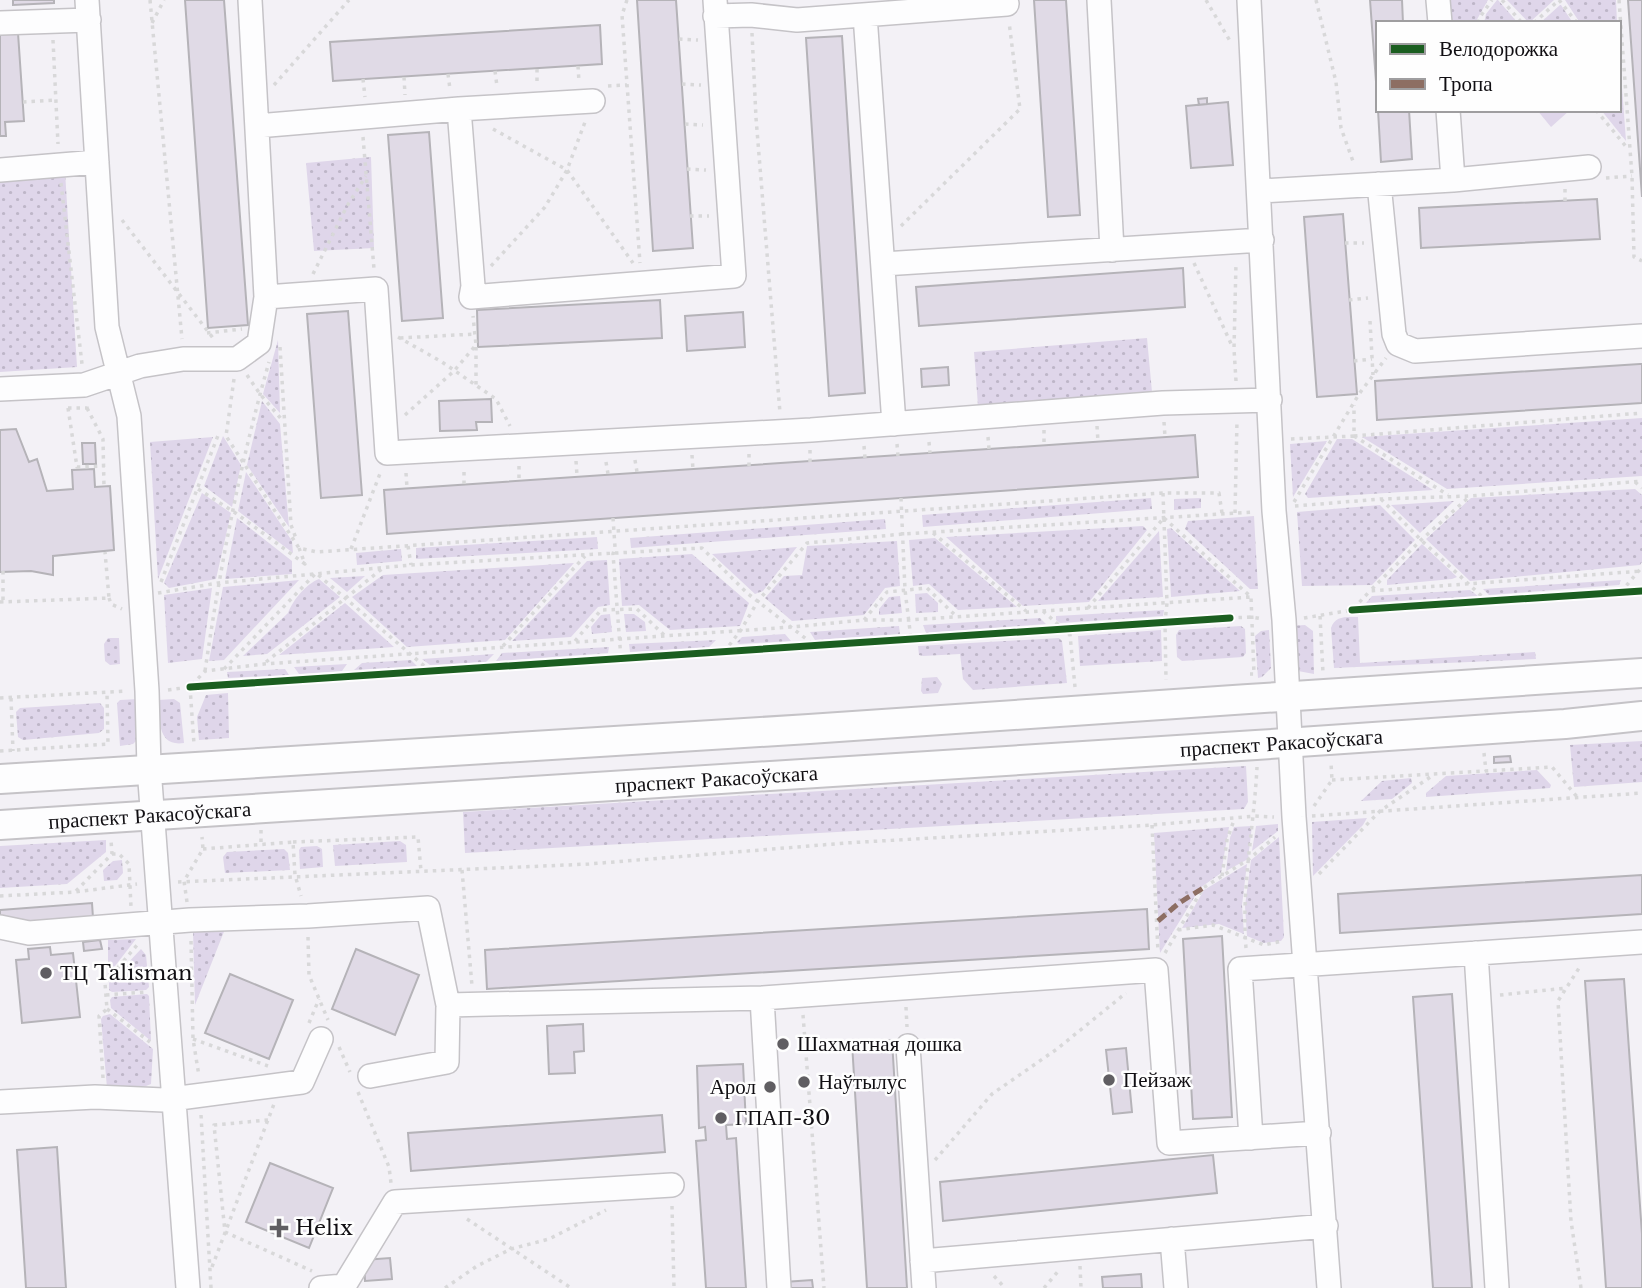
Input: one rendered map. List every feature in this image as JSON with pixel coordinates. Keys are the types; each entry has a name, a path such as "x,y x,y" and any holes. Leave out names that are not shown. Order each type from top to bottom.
{"main road":[{"name":"праспект Ракасоўскага","path":"0,779 149,768 425,754 1642,673"},
{"name":"праспект Ракасоўскага","path":"0,825 1564,724 1642,716"}],"lane":[{"path":"0,388 84,385 140,366 183,359 237,359 259,343 266,297 250,0"},
{"path":"1099,0 1112,250"},
{"path":"1249,0 1274,511 1288,697 1300,965 1319,1133 1329,1288"},
{"path":"1438,0 1440,21"},
{"path":"455,102 472,291 734,276 715,8 797,20 1007,4"},
{"path":"0,23 88,10 107,327 129,416 147,691 152,814 188,1288"},
{"path":"865,15 894,424"},
{"path":"257,116 586,94"},
{"path":"1448,112 1453,180"},
{"path":"0,170 97,162"},
{"path":"1260,191 1453,180 1589,167"},
{"path":"1370,185 1394,334 1398,344 1415,351 1642,336"},
{"path":"883,255 1112,250 1262,240"},
{"path":"266,297 376,289 392,449 781,432 1163,403 1270,400"},
{"path":"0,927 29,933 108,925 428,908 448,1005 447,1062 370,1076"},
{"path":"1251,1138 1240,969 1642,942"},
{"path":"1476,953 1497,1288"},
{"path":"448,1005 762,999 1157,967 1169,1143 1319,1133"},
{"path":"762,999 779,1288"},
{"path":"0,1102 94,1097 174,1099 302,1082 315,1031"},
{"path":"908,1046 924,1288"},
{"path":"337,1287 395,1202 672,1185"},
{"path":"922,1261 1326,1226"},
{"path":"1172,1239 1176,1288"}],"path":[{"path":"150,0 183,359"},
{"path":"152,23 164,0"},
{"path":"257,116 349,0"},
{"path":"448,74 455,102 567,170 640,274 622,15 627,0"},
{"path":"1206,0 1233,47"},
{"path":"1316,0 1336,82 1341,128 1370,185"},
{"path":"1479,21 1492,0"},
{"path":"1502,0 1520,21"},
{"path":"1536,21 1559,0 1575,21"},
{"path":"1619,0 1621,21"},
{"path":"883,255 1020,108 1007,4"},
{"path":"751,15 756,118 781,432"},
{"path":"1621,27 1634,257 1642,261"},
{"path":"52,34 59,165 84,385 87,408 103,439 104,488"},
{"path":"476,385 472,291 545,207 567,170 586,94 578,66"},
{"path":"537,68 538,90"},
{"path":"495,71 497,92"},
{"path":"404,77 405,97"},
{"path":"363,79 366,174 376,289"},
{"path":"23,102 56,100"},
{"path":"1598,112 1630,150"},
{"path":"303,294 366,174"},
{"path":"99,192 177,289 207,332 237,359 260,394 284,423"},
{"path":"1235,513 1236,242"},
{"path":"1345,243 1365,243"},
{"path":"1186,245 1234,349"},
{"path":"1349,299 1368,298"},
{"path":"378,326 496,399 519,445"},
{"path":"400,338 475,334"},
{"path":"280,340 291,524 306,575"},
{"path":"351,549 392,449 476,345"},
{"path":"1398,358 1386,358 1354,403 1291,507 1381,499 1470,496 1642,481"},
{"path":"237,359 226,436 299,548 317,552 1163,493 1219,493 1222,513"},
{"path":"1354,361 1373,359"},
{"path":"194,744 190,687 205,671 218,583 269,360"},
{"path":"1354,403 1354,436"},
{"path":"87,408 68,408 77,467 104,466"},
{"path":"1272,440 1642,413"},
{"path":"219,433 156,594 218,583 316,573 702,548 747,593 814,645"},
{"path":"1354,436 1450,496"},
{"path":"392,449 407,488"},
{"path":"464,459 464,484"},
{"path":"1635,482 1642,488"},
{"path":"198,489 304,564"},
{"path":"1163,493 1167,603 1166,680"},
{"path":"1352,610 1420,540 1470,496"},
{"path":"901,498 905,590 911,639"},
{"path":"1381,499 1420,540 1488,602"},
{"path":"724,652 758,601 807,543 903,534 1274,511"},
{"path":"613,518 621,659"},
{"path":"1164,518 1251,597 1254,674 1241,675"},
{"path":"1088,608 1164,518"},
{"path":"933,533 1027,613"},
{"path":"408,546 411,565"},
{"path":"3,571 2,602 109,598 105,551"},
{"path":"503,647 587,555"},
{"path":"264,664 383,568"},
{"path":"1370,591 1641,570"},
{"path":"1621,592 1641,570"},
{"path":"316,573 430,671"},
{"path":"222,670 316,573"},
{"path":"864,621 887,592 927,588 956,617"},
{"path":"1608,593 1632,592"},
{"path":"205,671 264,664 575,641 1251,597"},
{"path":"1474,603 1501,601"},
{"path":"1296,619 1366,609"},
{"path":"575,641 601,610 637,610 664,635"},
{"path":"1044,611 1070,635 1074,687 1087,686"},
{"path":"1320,616 1323,675"},
{"path":"1217,619 1251,617 1270,621"},
{"path":"1152,623 1178,621"},
{"path":"1049,631 1076,629"},
{"path":"897,640 925,638"},
{"path":"801,646 828,644"},
{"path":"711,652 737,651"},
{"path":"607,659 633,658"},
{"path":"417,672 444,670"},
{"path":"166,690 203,686"},
{"path":"0,698 132,691"},
{"path":"0,751 107,744 107,692"},
{"path":"11,698 13,751"},
{"path":"1331,759 1332,780 1308,816 1642,793"},
{"path":"1249,859 1255,816 1257,765"},
{"path":"1332,780 1552,767 1578,798"},
{"path":"1312,881 1380,811 1433,775"},
{"path":"202,837 203,849 184,881 589,864 846,843 1152,825 1255,816 1282,817"},
{"path":"1222,876 1227,840 1234,819"},
{"path":"1152,825 1157,967"},
{"path":"918,1176 938,1158 992,1094 1057,1049 1157,967 1203,888 1249,859 1282,832"},
{"path":"203,849 418,837 421,872"},
{"path":"111,838 112,855"},
{"path":"293,842 295,875"},
{"path":"75,892 112,855 120,854 129,864 132,925 139,942 105,983 107,1009 154,1046"},
{"path":"462,870 473,1004"},
{"path":"0,896 75,892 129,885"},
{"path":"1178,930 1213,925 1264,945 1281,942 1287,937 1293,944 1300,965"},
{"path":"1581,1288 1572,1221 1558,1002 1594,945"},
{"path":"904,988 908,1046"},
{"path":"1479,997 1567,988"},
{"path":"106,995 151,992"},
{"path":"802,995 824,1288"},
{"path":"315,1031 319,999"},
{"path":"94,1097 104,1087 99,1016 107,1009"},
{"path":"193,1039 287,1072 211,1270"},
{"path":"225,1232 214,1125 268,1120"},
{"path":"672,1185 674,1288"},
{"path":"440,1199 571,1288"},
{"path":"446,1288 477,1266 511,1249 549,1239 608,1209"},
{"path":"225,1232 256,1244 337,1287"}],"shaded area":[{"path":"1444,0 1488,0 1476,21 1445,21"},
{"path":"1498,0 1516,21 1484,21 1486,14"},
{"path":"1507,0 1554,0 1531,21 1527,21"},
{"path":"1565,0 1616,0 1617,21 1579,21"},
{"path":"1560,5 1572,21 1542,21"},
{"path":"1621,74 1626,141 1603,112 1621,112"},
{"path":"1539,112 1568,112 1551,127"},
{"path":"371,157 374,248 314,251 306,163"},
{"path":"65,171 77,367 0,372 0,175"},
{"path":"1147,338 1152,392 978,406 974,352"},
{"path":"278,340 280,413 263,394"},
{"path":"262,401 280,424 289,527 247,465"},
{"path":"1642,418 1642,476 1447,489 1362,437"},
{"path":"223,436 241,465 232,507 204,486"},
{"path":"213,437 158,579 150,442"},
{"path":"1337,439 1352,439 1433,490 1308,498 1305,494"},
{"path":"1327,441 1293,497 1290,444"},
{"path":"246,472 292,541 293,553 238,511"},
{"path":"1635,489 1642,495 1640,565 1470,581 1426,539 1471,498"},
{"path":"202,493 231,513 216,579 169,588 164,583"},
{"path":"1151,498 1152,509 923,527 922,515"},
{"path":"1201,498 1201,508 1174,510 1174,499"},
{"path":"1454,501 1420,533 1391,505"},
{"path":"1380,505 1415,540 1372,585 1302,586 1297,512"},
{"path":"1254,516 1258,589 1250,589 1185,529 1188,521"},
{"path":"237,518 292,561 292,574 225,579"},
{"path":"885,519 886,529 631,548 630,538"},
{"path":"1143,526 1147,530 1089,602 1023,606 946,537"},
{"path":"1171,528 1240,591 1171,597 1167,529"},
{"path":"1159,531 1163,597 1098,601"},
{"path":"597,537 598,549 416,559 416,548"},
{"path":"935,538 1017,607 958,610 929,584 913,586 909,540"},
{"path":"897,541 900,586 885,588 864,615 792,621 765,598 784,576 802,575 807,546"},
{"path":"1422,544 1457,577 1387,585 1387,580"},
{"path":"797,547 763,591 755,594 712,554"},
{"path":"401,549 402,561 357,565 356,553"},
{"path":"692,554 749,603 740,626 670,630 639,605 622,606 619,559"},
{"path":"607,560 610,605 598,607 571,637 512,641 587,561"},
{"path":"574,563 505,640 407,647 352,597 383,575"},
{"path":"365,576 347,592 330,578"},
{"path":"319,579 340,597 267,654 243,656 288,613 305,589"},
{"path":"299,580 224,660 209,661 223,587"},
{"path":"1621,580 1619,585 1489,595 1483,589"},
{"path":"212,588 202,659 168,663 164,595"},
{"path":"1470,590 1478,596 1366,603 1372,596"},
{"path":"927,593 938,603 938,612 916,613 915,594"},
{"path":"900,596 902,613 879,615 879,609 889,597"},
{"path":"345,603 394,647 279,655"},
{"path":"1164,610 1163,616 1060,623 1056,620 1056,616"},
{"path":"610,614 612,632 592,634 591,627 601,615"},
{"path":"624,614 634,614 645,622 646,631 626,632"},
{"path":"1358,617 1360,663 1535,652 1536,659 1334,668 1331,628 1335,621 1342,618"},
{"path":"1040,618 1046,624 926,633 923,625"},
{"path":"1305,625 1313,631 1314,674 1298,671 1290,626"},
{"path":"899,626 900,634 815,640 810,632"},
{"path":"1241,626 1245,629 1246,653 1243,657 1182,661 1177,657 1176,635 1179,630"},
{"path":"1161,630 1162,661 1080,666 1078,636"},
{"path":"1269,630 1271,668 1258,678 1255,636 1261,631"},
{"path":"785,634 791,641 737,642 742,637"},
{"path":"108,638 119,638 120,664 110,665 105,661 104,644"},
{"path":"1059,638 1062,641 1067,683 973,690 963,679 960,654 923,656 919,655 918,646"},
{"path":"716,640 709,647 630,652 629,644"},
{"path":"609,647 608,653 496,661 502,653"},
{"path":"494,654 486,662 430,665 422,659"},
{"path":"411,660 417,666 354,670 362,663"},
{"path":"347,664 342,671 299,674 294,667"},
{"path":"285,669 289,675 228,678 227,672"},
{"path":"937,677 942,684 938,693 923,694 922,678"},
{"path":"228,693 229,738 199,740 197,717 206,695"},
{"path":"138,699 139,738 133,744 120,746 117,703 120,700"},
{"path":"174,699 180,703 184,743 169,741 164,736 160,723 158,700"},
{"path":"100,703 104,708 104,729 99,733 23,740 18,737 16,712 20,708"},
{"path":"1642,741 1642,782 1574,787 1570,745"},
{"path":"1246,766 1248,802 1244,809 465,853 463,812"},
{"path":"1537,770 1551,785 1550,788 1426,797 1426,793 1446,776"},
{"path":"1411,778 1412,783 1392,799 1361,801 1382,781"},
{"path":"1367,818 1363,825 1313,876 1312,822"},
{"path":"1278,824 1278,831 1252,851 1256,826"},
{"path":"1252,826 1248,859 1226,871 1234,827"},
{"path":"1229,827 1221,873 1200,888 1160,953 1154,833"},
{"path":"1279,837 1284,937 1281,941 1264,943 1247,936 1245,906 1251,860"},
{"path":"106,840 106,852 67,884 0,888 0,846"},
{"path":"400,841 406,845 407,862 335,866 333,845"},
{"path":"317,846 322,849 323,867 300,869 301,847"},
{"path":"284,849 288,853 290,870 225,873 223,857 227,852"},
{"path":"122,860 123,873 117,880 104,881 103,870 113,861"},
{"path":"1247,864 1242,905 1244,934 1219,924 1182,928 1204,890"},
{"path":"227,924 195,1005 193,930"},
{"path":"136,939 108,975 108,940"},
{"path":"141,949 146,955 149,987 146,990 109,990 109,983"},
{"path":"147,994 151,1041 111,1008 110,1000 112,997"},
{"path":"110,1014 153,1049 151,1084 107,1088 101,1019"}],"building":[{"path":"13,0 54,0 54,3 13,5"},
{"path":"185,0 224,0 248,325 208,328"},
{"path":"637,0 676,0 693,248 653,251"},
{"path":"1034,0 1066,0 1080,215 1048,217"},
{"path":"1370,0 1402,0 1403,21 1376,21 1376,82"},
{"path":"1628,0 1642,0 1642,197"},
{"path":"600,25 602,64 333,81 330,42"},
{"path":"18,33 24,121 5,122 6,136 0,136 0,34"},
{"path":"842,36 865,393 829,396 806,38"},
{"path":"1207,98 1207,104 1199,105 1198,99"},
{"path":"1228,102 1233,165 1191,168 1186,106"},
{"path":"1378,112 1409,112 1412,159 1381,162"},
{"path":"429,132 443,318 402,321 388,135"},
{"path":"1597,199 1600,239 1421,248 1419,208"},
{"path":"1343,214 1357,394 1317,397 1304,217"},
{"path":"1183,268 1185,307 919,326 916,287"},
{"path":"660,300 662,338 478,347 477,310"},
{"path":"348,311 362,495 321,498 307,314"},
{"path":"743,312 745,347 687,351 685,316"},
{"path":"1642,364 1642,403 1377,420 1375,381"},
{"path":"948,367 949,385 922,387 921,369"},
{"path":"491,399 492,422 476,422 477,430 440,431 439,401"},
{"path":"16,429 29,462 37,459 47,491 73,489 72,470 94,469 95,487 110,486 114,550 53,556 53,575 31,571 0,572 0,430"},
{"path":"1195,435 1198,477 387,534 384,490"},
{"path":"82,443 95,443 96,464 83,464"},
{"path":"1510,756 1511,762 1494,763 1494,757"},
{"path":"1642,875 1642,914 1340,933 1338,894"},
{"path":"92,903 93,918 21,925 0,919 0,910"},
{"path":"1147,909 1149,949 487,989 485,950"},
{"path":"1222,936 1232,1117 1193,1119 1183,939"},
{"path":"100,940 102,949 84,951 83,942"},
{"name":"ТЦ Talisman","path":"50,947 51,955 73,953 80,1017 22,1023 16,960 29,959 28,949"},
{"path":"356,949 419,975 395,1035 332,1009"},
{"path":"230,974 293,1000 269,1059 205,1033"},
{"path":"1624,979 1642,1234 1642,1288 1606,1288 1585,981"},
{"path":"1452,994 1472,1288 1433,1288 1413,997"},
{"path":"583,1024 584,1051 574,1052 575,1073 549,1074 547,1026"},
{"path":"892,1040 907,1288 867,1288 852,1043"},
{"path":"1126,1048 1132,1112 1113,1114 1106,1050"},
{"path":"743,1064 746,1124 726,1125 727,1139 736,1138 746,1288 706,1288 696,1141 706,1140 705,1127 699,1128 697,1066"},
{"path":"662,1115 665,1152 411,1171 408,1133"},
{"path":"57,1147 66,1288 26,1288 17,1150"},
{"path":"1213,1155 1217,1193 943,1221 940,1182"},
{"path":"270,1163 333,1188 309,1248 246,1222"},
{"path":"390,1258 392,1279 365,1281 364,1260"},
{"path":"1141,1274 1142,1288 1103,1288 1102,1277"},
{"path":"812,1280 813,1288 784,1288 784,1282"}],"marked path":[{"path":"1158,921 1203,888"}],"cycle path":[{"path":"1352,610 1642,591"},
{"path":"190,687 1230,618"}],"place":[{"name":"ТЦ Talisman","path":"46,973"},
{"name":"Шахматная дошка","path":"783,1044"},
{"name":"Пейзаж","path":"1109,1080"},
{"name":"Наўтылус","path":"804,1082"},
{"name":"Арол","path":"770,1087"},
{"name":"ГПАП-30","path":"721,1118"},
{"name":"Helix","path":"279,1228"}]}
